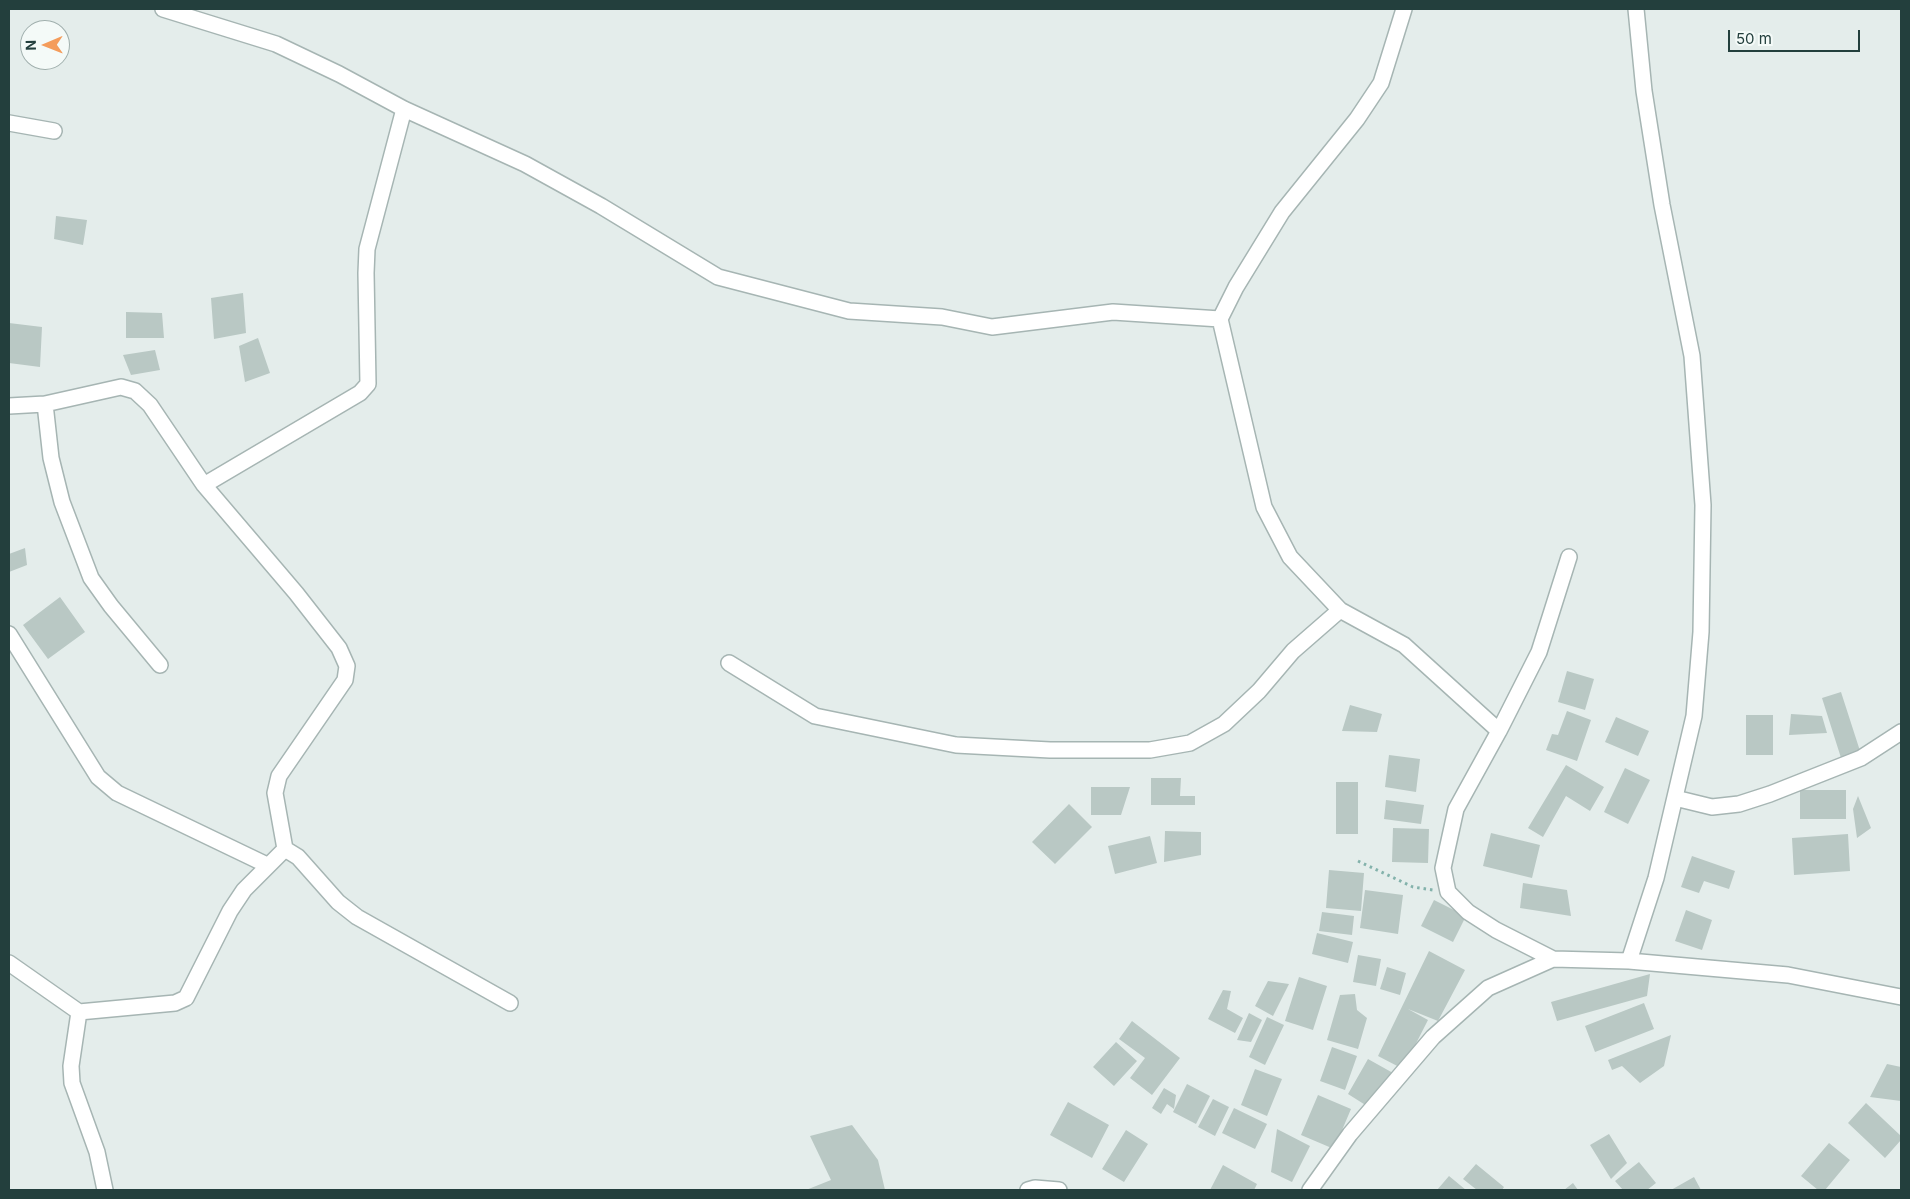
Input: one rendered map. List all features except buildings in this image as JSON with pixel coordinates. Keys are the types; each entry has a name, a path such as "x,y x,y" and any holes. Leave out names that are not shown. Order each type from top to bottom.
{"street":[{"path":"163,9 276,44 339,74 404,109 525,164 601,206 718,277 849,311 942,318 992,327 1112,312 1220,319"},
{"path":"1404,9 1381,84 1356,119 1282,212 1236,287 1220,319 1264,507 1290,557 1340,610 1404,645 1499,731"},
{"path":"1629,961 1656,878 1694,716 1701,632 1703,505 1692,356 1659,186 1644,91 1636,9"},
{"path":"204,485 360,393 368,384 366,273 368,248 404,109"},
{"path":"9,123 54,131"},
{"path":"9,406 45,404 121,387 135,391 150,405 204,485 296,593 339,648 347,666 345,680 279,776 275,793 285,849 298,857 338,902 357,917 510,1003"},
{"path":"45,404 51,458 62,502 91,578 111,606 160,665"},
{"path":"1569,556 1539,652 1499,731 1456,808 1443,868 1448,892 1468,912 1496,930 1553,959 1629,961 1788,975 1901,997"},
{"path":"729,663 815,716 956,745 1050,750 1150,750 1190,743 1224,724 1259,691 1293,651 1340,610"},
{"path":"9,634 98,777 117,793 267,865"},
{"path":"1675,798 1712,807 1739,804 1770,794 1861,758 1901,732"},
{"path":"9,963 79,1012 175,1003 186,998 230,911 244,890 285,849"},
{"path":"1310,1190 1350,1134 1433,1037 1488,988 1553,959"},
{"path":"79,1012 71,1066 72,1083 97,1152 105,1190"},
{"path":"1028,1190 1035,1188 1059,1190"}],"path":[{"path":"1358,861 1413,887 1448,892"}]}
